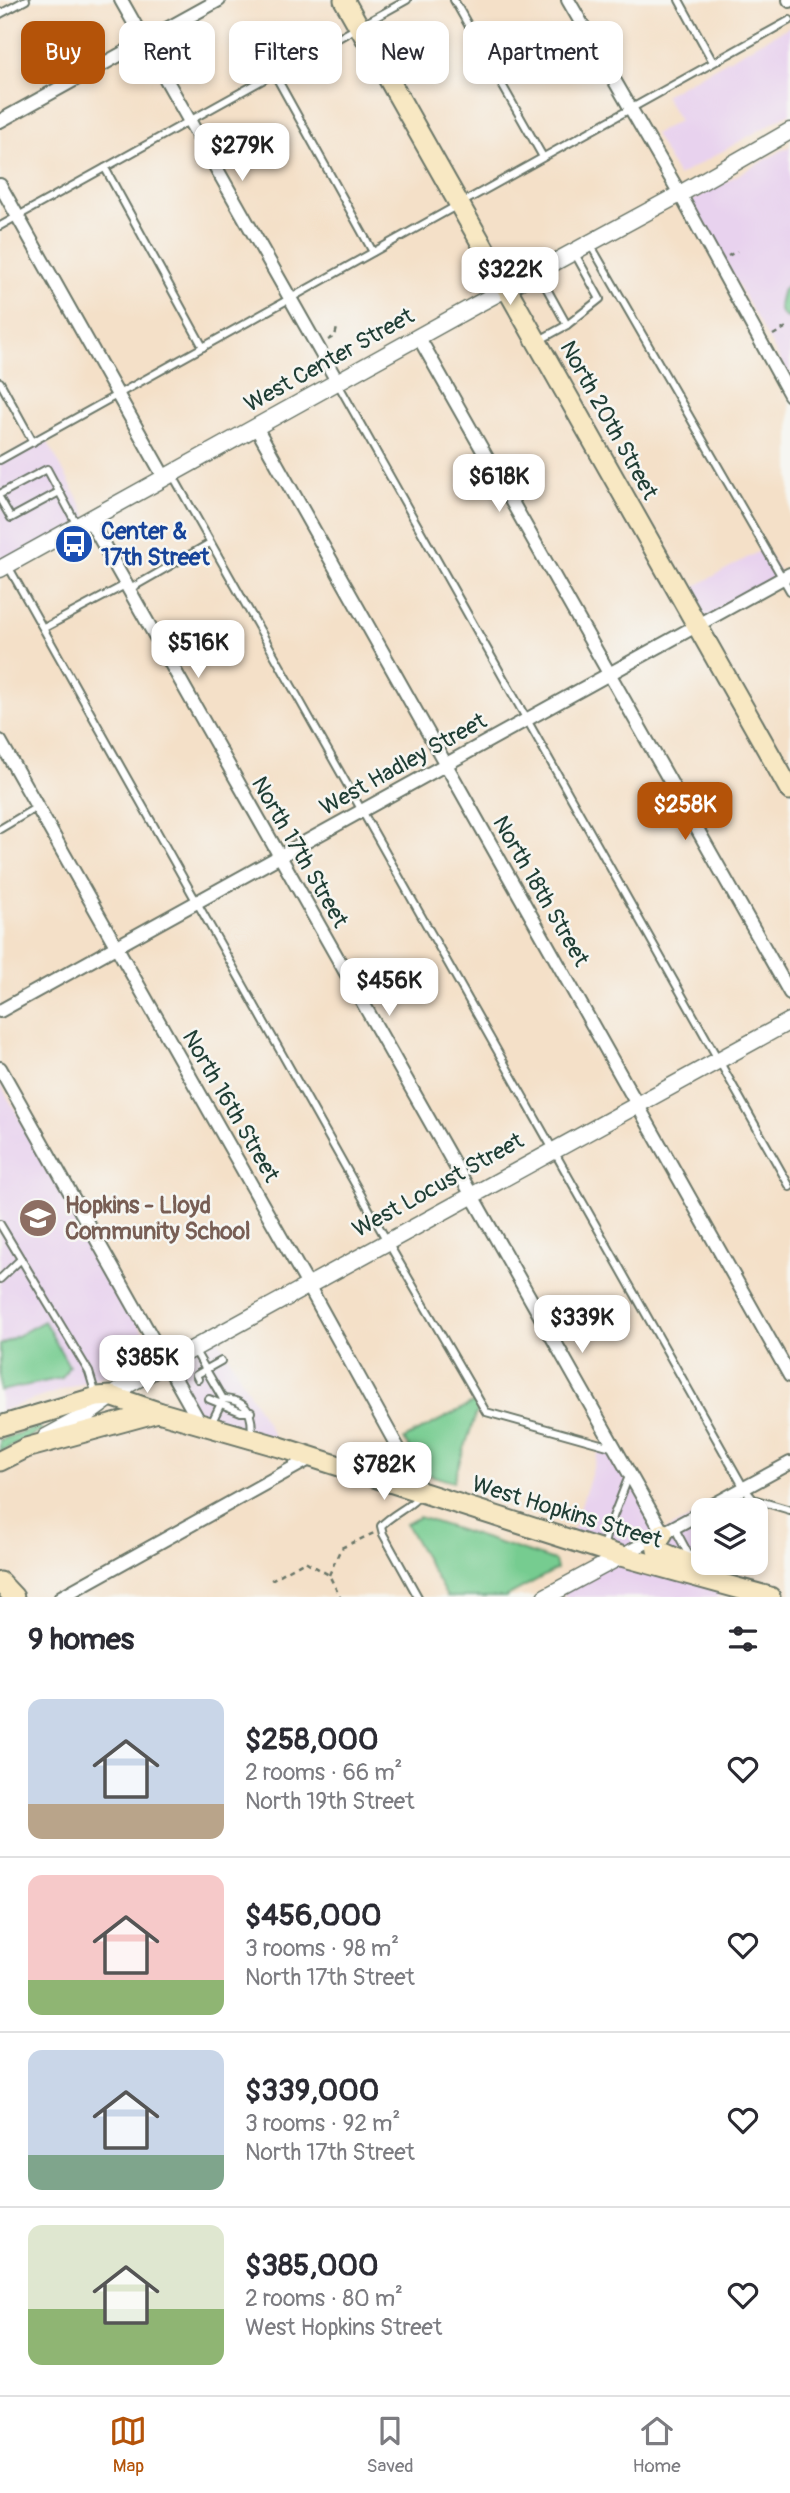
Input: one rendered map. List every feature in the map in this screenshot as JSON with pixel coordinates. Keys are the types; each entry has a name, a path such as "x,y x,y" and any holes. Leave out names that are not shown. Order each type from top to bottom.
{"main road":[{"name":"North 20th Street","path":"344,0 356,22"},
{"name":"North 20th Street","path":"391,84 790,790"},
{"name":"West Hopkins Street","path":"104,1396 251,1438 612,1553 770,1597"},
{"name":"West Locust Street","path":"0,1426 104,1396"},
{"path":"26,1448 158,1412"},
{"name":"West Locust Street","path":"0,1461 26,1448"},
{"path":"668,1530 656,1544 657,1550 685,1562 700,1578"},
{"path":"0,1582 14,1597"}],"street":[{"path":"121,0 133,21"},
{"path":"182,21 219,0"},
{"path":"568,0 680,194 790,395"},
{"path":"0,121 119,56"},
{"path":"168,84 337,382"},
{"name":"West Center Street","path":"4,566 790,131"},
{"path":"0,185 117,394 167,475"},
{"path":"418,336 790,993"},
{"name":"North 18th Street","path":"256,427 790,1376"},
{"name":"North 17th Street","path":"83,522 127,587 278,857 617,1449 668,1530"},
{"name":"West Hadley Street","path":"0,1011 786,576"},
{"name":"North 16th Street","path":"0,741 309,1285 423,1493"},
{"name":"West Locust Street","path":"26,1448 85,1416 104,1396 790,1021"},
{"path":"0,1068 166,1364 205,1424"},
{"path":"61,1597 311,1458"},
{"path":"726,1498 790,1463"},
{"path":"545,1597 612,1553 668,1530 691,1517"}],"lane":[{"path":"0,14 11,3 26,0"},
{"path":"370,21 407,0"},
{"path":"454,0 543,157"},
{"path":"679,0 713,62"},
{"path":"0,460 790,20"},
{"path":"0,226 258,84"},
{"path":"280,84 373,252"},
{"path":"105,168 203,347"},
{"path":"590,243 786,576 790,591"},
{"path":"537,342 567,325 600,299 574,251"},
{"path":"537,271 567,325"},
{"path":"0,382 33,442"},
{"path":"337,382 790,1187"},
{"path":"59,492 11,518 0,497 47,470 59,492 83,522"},
{"path":"167,475 211,542 744,1488 753,1499 790,1510"},
{"path":"44,628 211,542"},
{"path":"4,566 44,628 387,1241 486,1412 617,1449"},
{"path":"0,829 37,807"},
{"path":"0,1224 104,1396"},
{"path":"0,1279 21,1259"},
{"path":"194,1348 222,1401"},
{"path":"198,1379 195,1375 220,1361"},
{"path":"209,1399 222,1401 241,1412 251,1412 251,1438"},
{"path":"205,1424 222,1401"},
{"path":"612,1553 607,1531 631,1473"},
{"path":"418,1597 382,1526 412,1506 423,1493"}],"path":[{"path":"729,256 737,251"},
{"path":"773,335 790,325"},
{"path":"328,340 335,336 337,328"},
{"path":"329,1575 341,1548 382,1530"},
{"path":"271,1580 305,1561 329,1575 340,1597"}],"shaded area":[{"path":"790,26 790,113 678,176 654,134 679,121 664,95"},
{"path":"790,146 790,378 691,201"},
{"path":"44,435 89,519 0,569 0,460"},
{"path":"765,548 783,578 697,626 679,595"},
{"name":"Hopkins - Lloyd Community School","path":"0,1084 154,1351 118,1371 0,1411"},
{"path":"217,1336 280,1447 200,1423 165,1364"},
{"path":"601,1444 617,1449 663,1532 691,1518 691,1575 732,1575 729,1586 733,1587 716,1597 566,1597 561,1589 620,1556 570,1539"},
{"path":"744,1488 752,1498 726,1498"}],"green space":[{"path":"790,284 790,317 787,318 779,305 783,289"},
{"path":"44,1321 69,1366 62,1378 0,1391 0,1345"},
{"path":"478,1400 483,1409 476,1414 453,1482 423,1473 404,1439"},
{"path":"40,1426 42,1431 0,1452 0,1440"},
{"path":"419,1517 555,1561 557,1569 505,1597 447,1597 406,1524"}],"place":[{"name":"Center & 17th Street","path":"74,544"},
{"name":"Hopkins - Lloyd Community School","path":"38,1218"}]}
